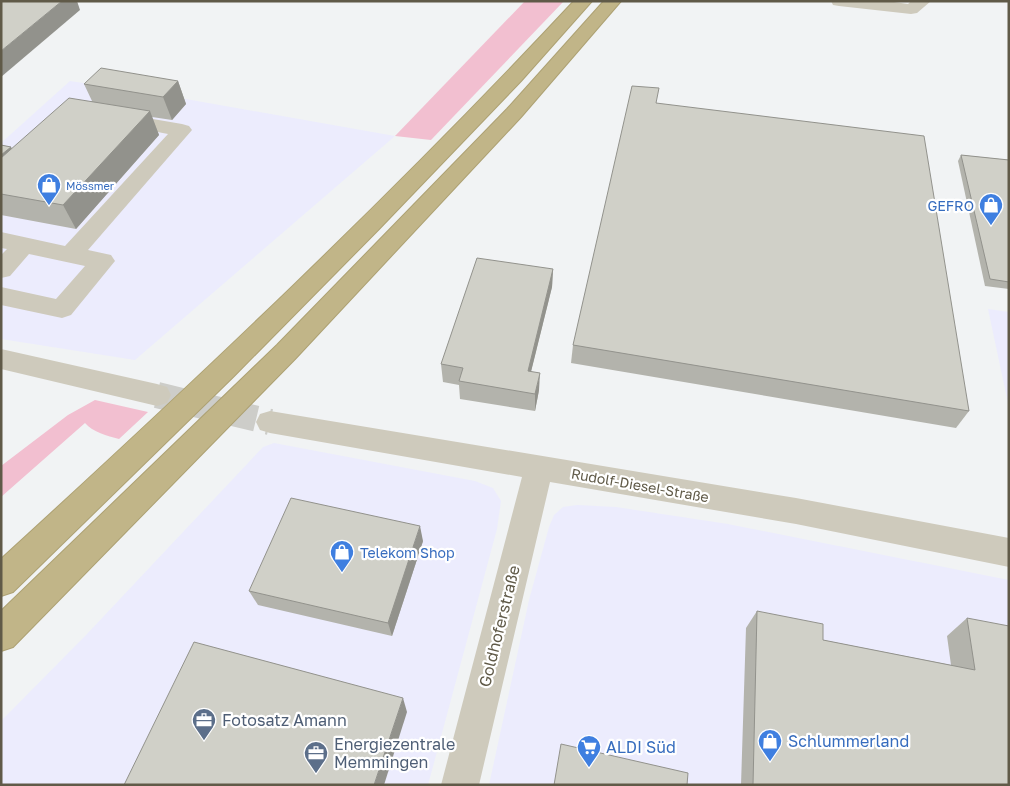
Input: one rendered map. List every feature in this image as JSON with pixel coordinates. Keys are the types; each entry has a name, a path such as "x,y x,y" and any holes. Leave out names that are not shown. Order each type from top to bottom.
{"highway":[{"path":"1,581 269,326 441,154 584,1"},
{"path":"1,635 286,352 514,113 613,1"}],"street":[{"path":"839,1 911,8 923,1"},
{"path":"70,255 182,130 94,115"},
{"path":"1,240 102,261 62,309 1,296"},
{"path":"1,270 24,245"},
{"path":"1,359 157,396"},
{"name":"Rudolf-Diesel-Straße","path":"270,422 796,511 1009,553"},
{"name":"Goldhoferstraße","path":"460,785 539,467"}],"shaded area":[{"path":"525,1 564,1 431,140 395,136"},
{"path":"70,81 169,96 395,136 135,360 1,339 1,143"},
{"path":"988,309 1009,312 1009,408"},
{"path":"95,400 148,412 119,439 96,431 85,423 1,497 1,466 68,415"},
{"path":"274,443 475,481 493,488 501,501 497,529 428,785 1,785 1,721 87,634 263,447"},
{"path":"577,505 616,507 728,524 1009,580 1009,785 489,785 529,600 549,527 554,515 563,507"}],"building":[{"path":"1,1 62,1 1,51"},
{"path":"101,68 178,81 163,97 84,84"},
{"path":"632,86 659,88 656,103 924,136 969,411 573,345"},
{"path":"69,98 150,111 63,205 1,194 1,158"},
{"path":"1,145 11,147 1,155"},
{"name":"GEFRO","path":"961,155 1009,160 1009,282 990,279"},
{"path":"477,258 553,269 528,371 540,373 535,394 459,381 463,368 441,364"},
{"name":"Telekom Shop","path":"291,498 420,526 388,623 249,591"},
{"path":"757,611 823,624 823,640 975,670 967,618 1009,626 1009,785 753,785"},
{"path":"194,642 403,698 374,785 124,785"},
{"name":"ALDI Süd","path":"561,744 688,773 687,785 554,785"}],"tunnel":[{"path":"157,395 270,422"}],"place":[{"name":"Mössmer","path":"49,206"},
{"name":"GEFRO","path":"991,226"},
{"name":"Telekom Shop","path":"342,573"},
{"name":"Fotosatz Amann","path":"204,741"},
{"name":"Schlummerland","path":"770,762"},
{"name":"ALDI Süd","path":"589,768"},
{"name":"Energiezentrale Memmingen","path":"316,774"}]}
